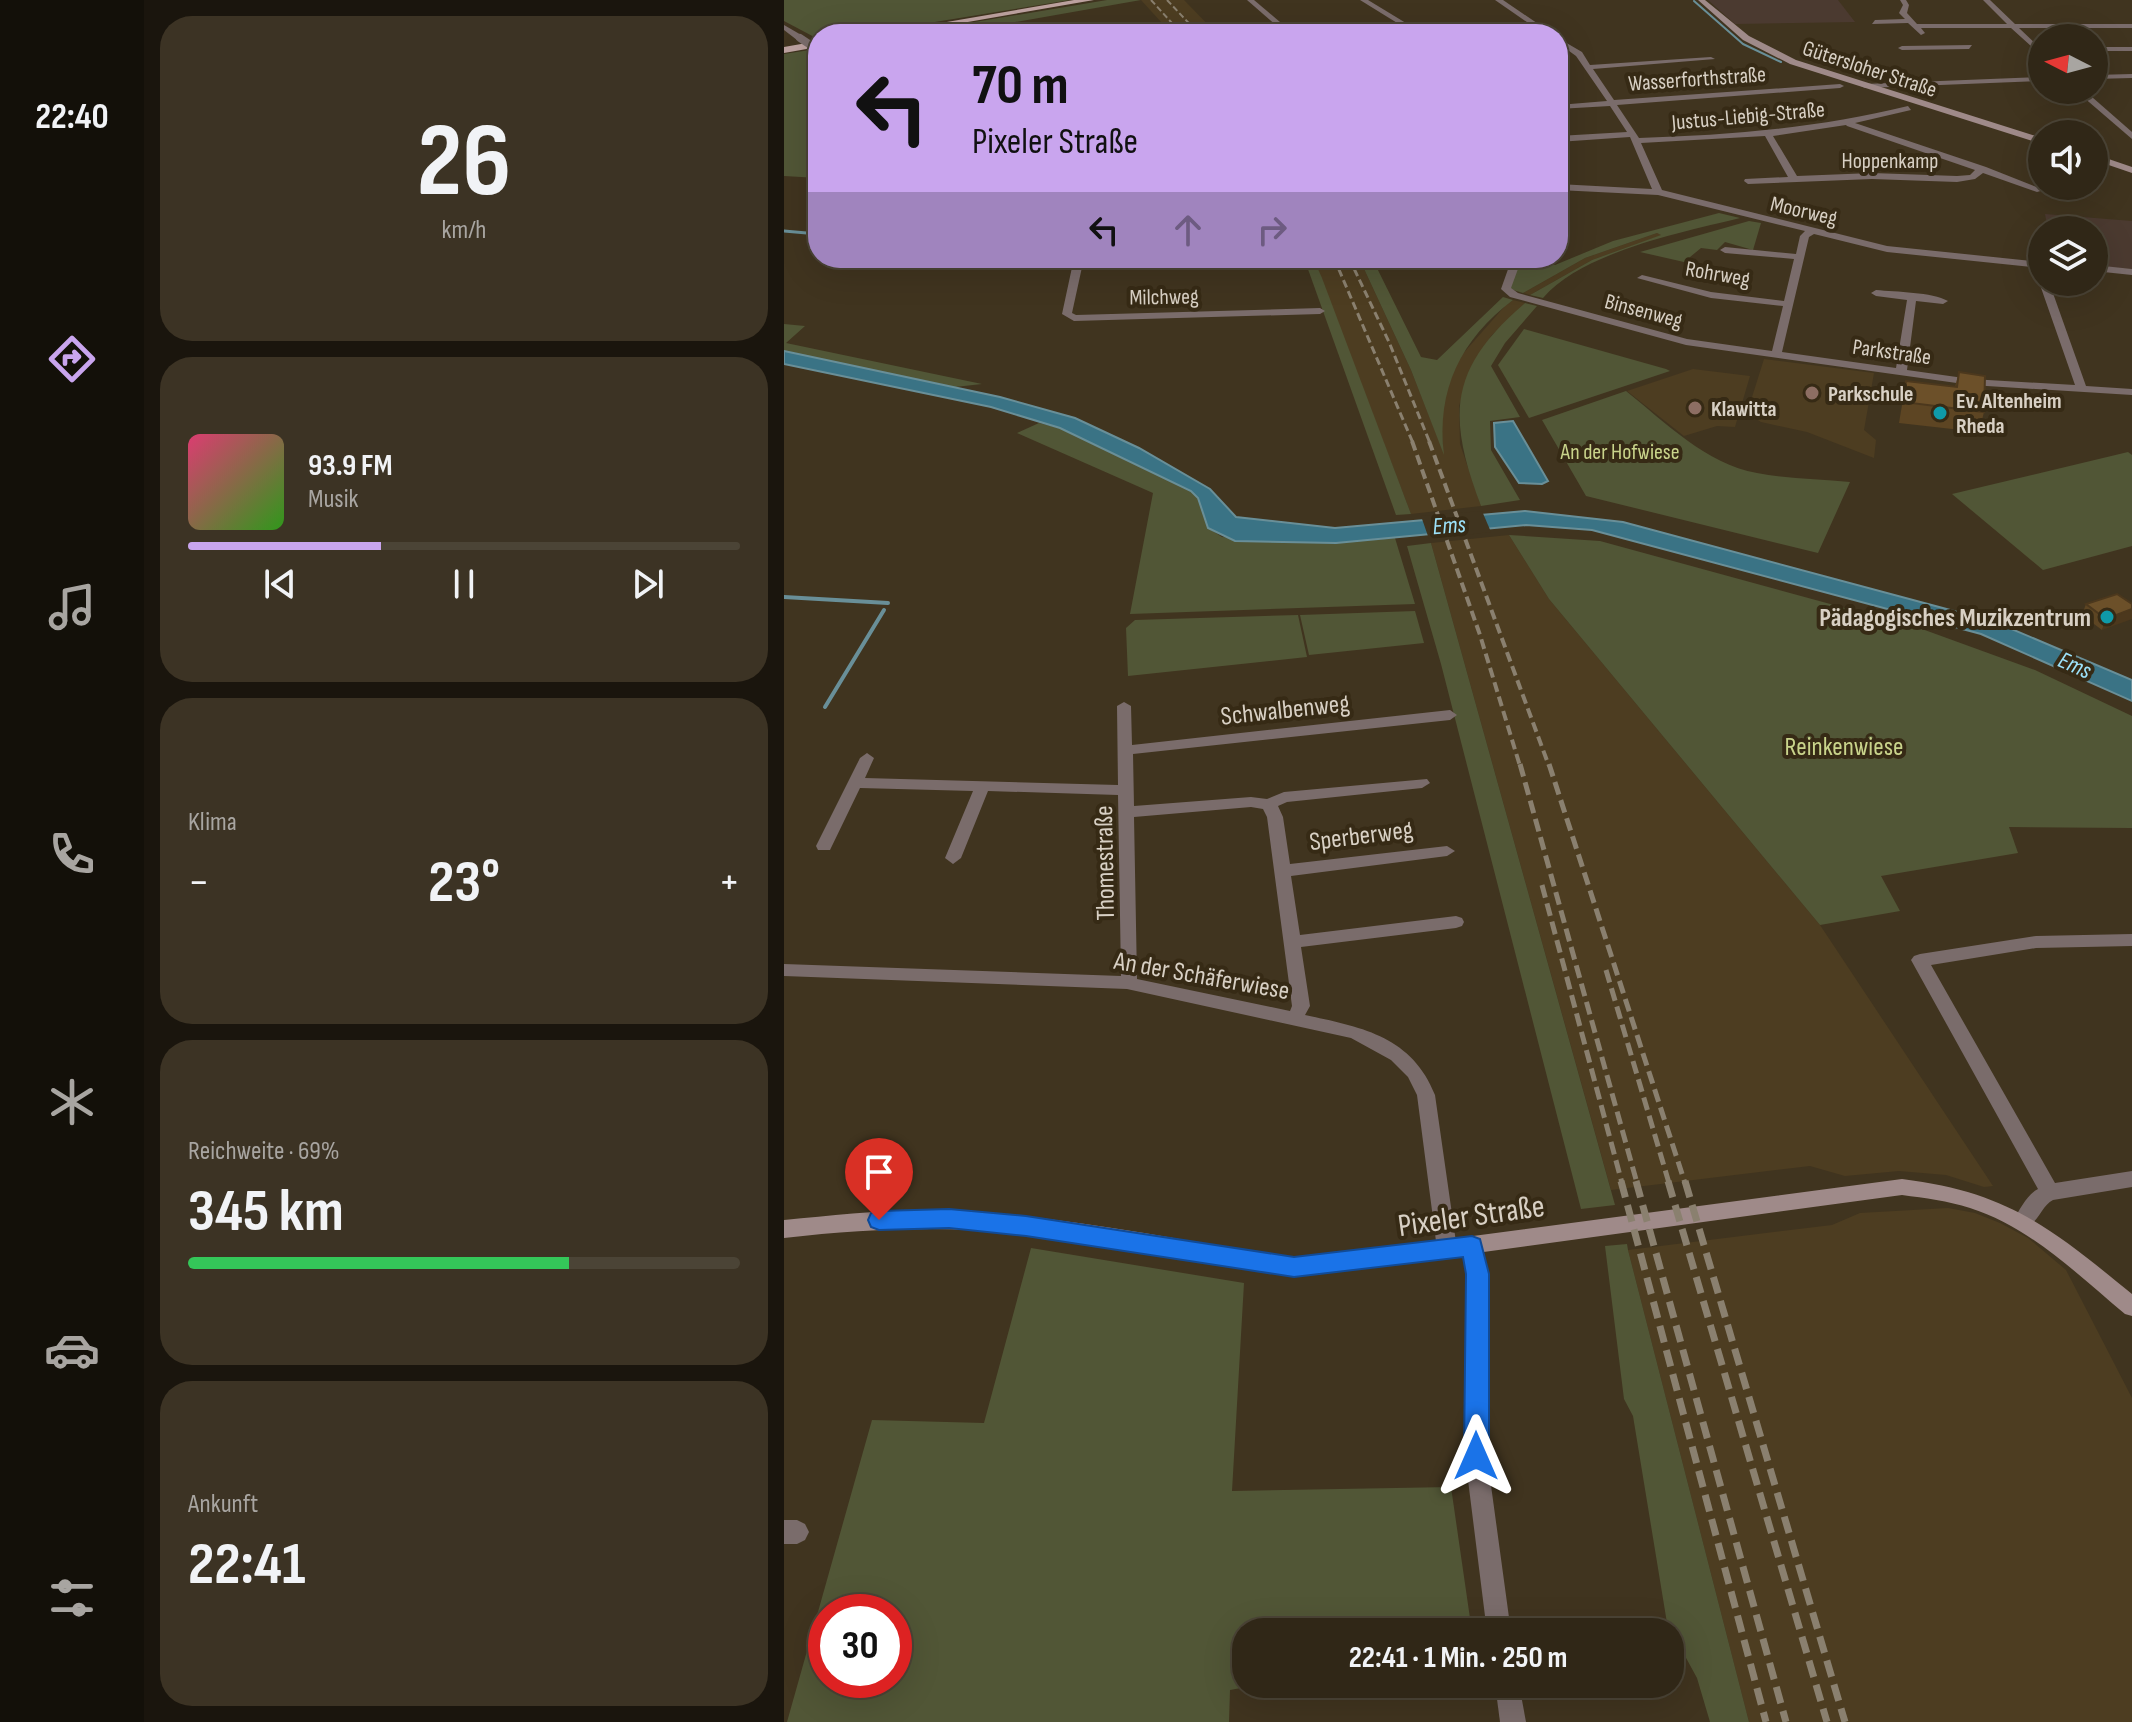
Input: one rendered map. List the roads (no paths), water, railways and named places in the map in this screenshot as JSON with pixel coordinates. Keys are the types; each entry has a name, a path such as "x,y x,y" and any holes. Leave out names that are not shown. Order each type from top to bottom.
{"main road":[{"path":"943,24 1090,0"},
{"name":"Gütersloher Straße","path":"1701,0 1746,38 1769,52 1865,86 2028,137"},
{"path":"784,50 808,48"},
{"path":"2108,162 2132,170"},
{"name":"Pixeler Straße","path":"784,1229 879,1220 964,1220 1294,1267 1472,1246 1902,1187 1946,1192 2024,1220 2132,1307"}],"street":[{"path":"1250,0 1278,24"},
{"path":"1363,0 1403,24"},
{"path":"1498,0 1534,24"},
{"path":"1903,0 1906,5 1902,11 1934,48"},
{"path":"1986,0 2028,40"},
{"path":"1875,22 2028,24"},
{"path":"2108,26 2132,26"},
{"path":"784,27 808,42"},
{"path":"2108,30 2129,49"},
{"path":"1568,47 1579,54 1635,138 1658,192"},
{"path":"1902,48 1969,47"},
{"path":"2108,49 2129,49"},
{"path":"1588,67 1711,59"},
{"path":"2108,77 2132,76"},
{"path":"1865,86 2028,80"},
{"name":"Wasserforthstraße","path":"1568,106 1840,86"},
{"path":"2095,104 2132,136"},
{"name":"Justus-Liebig-Straße","path":"1568,139 1769,136 1850,124 1908,108"},
{"name":"Hoppenkamp","path":"1850,124 2028,186"},
{"path":"1769,136 1794,179"},
{"name":"Hoppenkamp","path":"1748,181 1957,179 1972,177 1983,169"},
{"name":"Moorweg","path":"1568,188 1658,192 1810,232 1910,252 2028,263"},
{"path":"1776,355 1805,236 1810,232"},
{"path":"1725,250 1800,257"},
{"name":"Milchweg","path":"1077,268 1067,314 1074,318 1320,311"},
{"name":"Binsenweg","path":"1513,268 1506,289 1514,295 1686,342 1776,355"},
{"path":"2108,269 2132,272"},
{"name":"Rohrweg","path":"1642,278 1711,295 1788,304"},
{"path":"1876,293 1943,301"},
{"path":"2049,296 2081,388"},
{"path":"1901,372 1912,297"},
{"name":"Parkstraße","path":"1776,355 1971,382 2132,392"},
{"name":"Thomestraße","path":"1124,706 1130,974 1127,983"},
{"name":"Schwalbenweg","path":"1126,750 1450,715"},
{"path":"824,846 867,758"},
{"name":"Thomestraße","path":"855,783 1126,790"},
{"name":"Sperberweg","path":"1127,812 1251,802 1269,804 1284,797 1422,783"},
{"path":"953,858 982,787"},
{"name":"Sperberweg","path":"1269,804 1275,817 1301,1006 1295,1018"},
{"name":"Sperberweg","path":"1282,871 1447,851"},
{"path":"1292,942 1456,922"},
{"path":"2050,1192 1920,960 2036,942 2132,940"},
{"name":"An der Schäferwiese","path":"784,970 1127,983 1354,1032 1381,1044 1419,1075 1426,1095 1447,1249"},
{"path":"2024,1220 2040,1197 2050,1192 2132,1179"},
{"path":"1472,1246 1477,1274 1476,1456 1497,1618"},
{"path":"1509,1698 1513,1722"}],"water":[{"name":"Ems","path":"784,351 1000,397 1075,418 1139,448 1210,489 1236,517 1335,528 1525,511 1623,522 1995,622 2132,680 2132,701 1981,634 1592,530 1526,525 1336,543 1235,541 1208,528 1198,498 1191,491 1060,428 991,407 784,364"},
{"path":"1513,421 1548,481 1542,484 1519,483 1495,447 1494,423"}],"waterway":[{"path":"1694,1 1743,44 1781,62"},
{"path":"784,231 808,233"},
{"path":"784,597 888,603"},
{"path":"825,707 884,610"}],"railway":[{"path":"1151,0 1173,24"},
{"path":"1167,0 1190,24"},
{"path":"1338,268 1413,443"},
{"path":"1354,268 1389,342 1430,443"},
{"path":"1412,441 1480,635 1520,766"},
{"path":"1429,441 1549,766"},
{"path":"1520,764 1637,1183"},
{"path":"1549,764 1685,1183"},
{"path":"1542,885 1622,1183"},
{"path":"1606,970 1669,1183"},
{"path":"1621,1181 1766,1722"},
{"path":"1636,1181 1786,1722"},
{"path":"1668,1181 1827,1722"},
{"path":"1685,1181 1845,1722"}],"place":[{"name":"Parkschule","path":"1812,393"},
{"name":"Klawitta","path":"1695,408"},
{"name":"Ev. Altenheim Rheda","path":"1940,413"},
{"name":"Pädagogisches Muzikzentrum","path":"2107,617"}],"park label":[{"name":"An der Hofwiese","path":"1620,451"},
{"name":"Reinkenwiese","path":"1844,746"}]}
